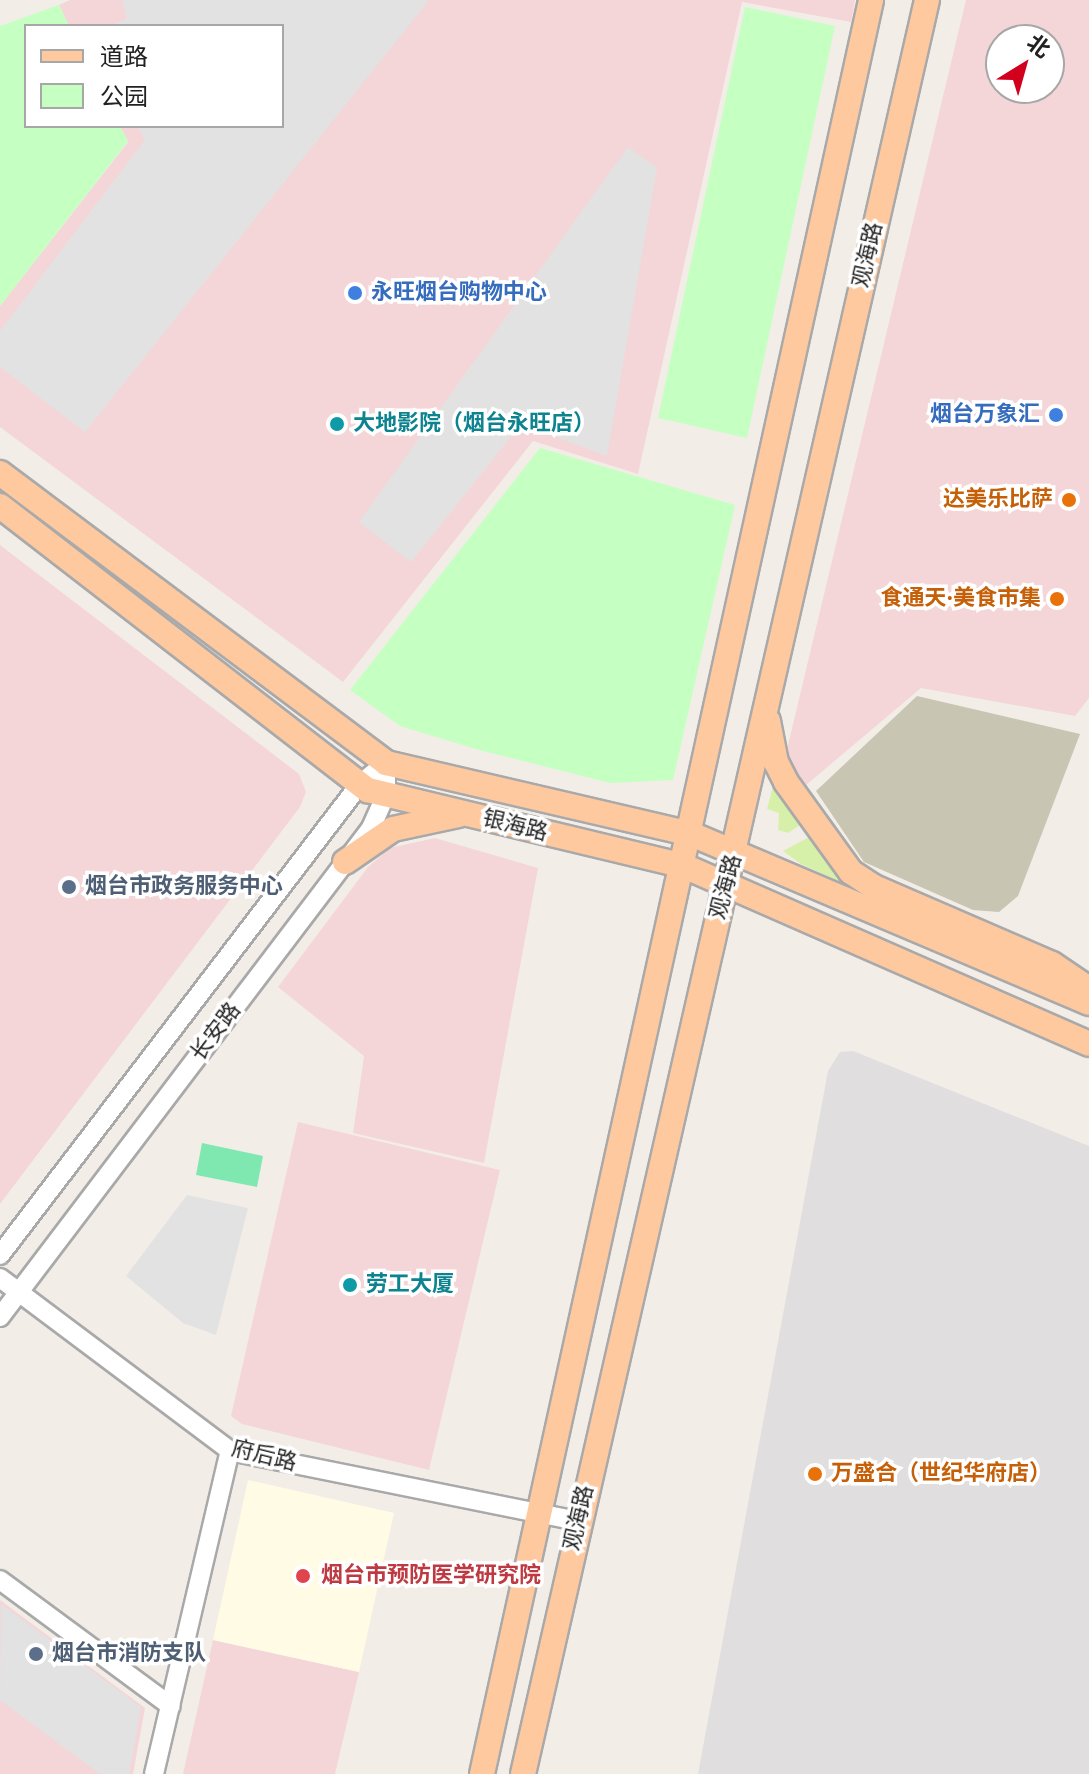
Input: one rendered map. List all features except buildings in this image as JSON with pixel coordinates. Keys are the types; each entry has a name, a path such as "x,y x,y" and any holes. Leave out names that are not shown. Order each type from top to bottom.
{"main road":[{"name":"观海路","path":"482,1774 684,866 871,0"},
{"name":"观海路","path":"523,1774 725,883 736,850 767,691 927,0"},
{"name":"银海路","path":"0,473 386,763 691,834 736,850 1089,1003"},
{"name":"银海路","path":"0,506 360,784 386,795 684,866 1089,1044"},
{"path":"767,691 776,762 851,872 874,887 1052,964 1089,989"},
{"path":"345,862 393,829 466,814"}],"street":[{"path":"0,1255 360,784 386,763"},
{"name":"长安路","path":"0,1317 371,828 386,795 386,763"},
{"path":"300,863 328,884"},
{"name":"府后路","path":"0,1278 230,1451 578,1521"},
{"path":"154,1774 230,1451"},
{"path":"0,1580 171,1706"}],"shaded area":[{"path":"70,0 855,0 851,22 742,2 638,474 533,441 343,682 0,427 0,306 128,142 121,128 284,128 284,24 68,24 59,5"},
{"path":"122,0 429,0 85,432 0,367 0,331 145,140 138,128 284,128 284,24 115,24 127,19"},
{"path":"966,0 1089,0 1089,698 1075,716 921,688 805,786 789,760 788,745"},
{"path":"628,147 657,168 607,456 521,424 411,562 359,522"},
{"path":"0,545 299,774 306,792 300,807 0,1204"},
{"path":"917,696 1080,734 1018,896 999,912 973,910 864,862 816,791"},
{"path":"435,838 538,868 484,1163 353,1133 364,1056 278,987 368,867 390,848"},
{"path":"853,1051 1089,1146 1089,1774 698,1774 828,1071 840,1052"},
{"path":"298,1122 500,1170 429,1470 242,1424 231,1416"},
{"path":"187,1195 248,1208 216,1335 183,1323 126,1276"},
{"name":"烟台市预防医学研究院","path":"248,1480 394,1513 359,1672 213,1640"},
{"name":"烟台市消防支队","path":"0,1600 145,1708 133,1774 0,1774"},
{"name":"烟台市消防支队","path":"1,1604 141,1707 129,1774 100,1774 0,1700"},
{"path":"213,1640 359,1672 335,1774 183,1774"}],"green space":[{"path":"59,5 68,24 24,24 24,128 121,128 128,141 0,306 0,26"},
{"path":"745,7 835,26 747,438 658,418"},
{"path":"540,448 735,505 673,780 610,783 479,750 400,726 350,690"},
{"path":"774,783 804,822 788,833 778,830 779,813 767,809"},
{"path":"813,835 840,869 1038,971 801,864 783,851"},
{"path":"202,1143 263,1156 257,1187 196,1175"}],"place":[{"name":"永旺烟台购物中心","path":"355,293"},
{"name":"烟台万象汇","path":"1056,415"},
{"name":"大地影院（烟台永旺店）","path":"337,424"},
{"name":"达美乐比萨","path":"1069,500"},
{"name":"食通天·美食市集","path":"1057,599"},
{"name":"烟台市政务服务中心","path":"69,887"},
{"name":"劳工大厦","path":"350,1285"},
{"name":"万盛合（世纪华府店）","path":"815,1474"},
{"name":"烟台市预防医学研究院","path":"303,1576"},
{"name":"烟台市消防支队","path":"36,1654"}]}
